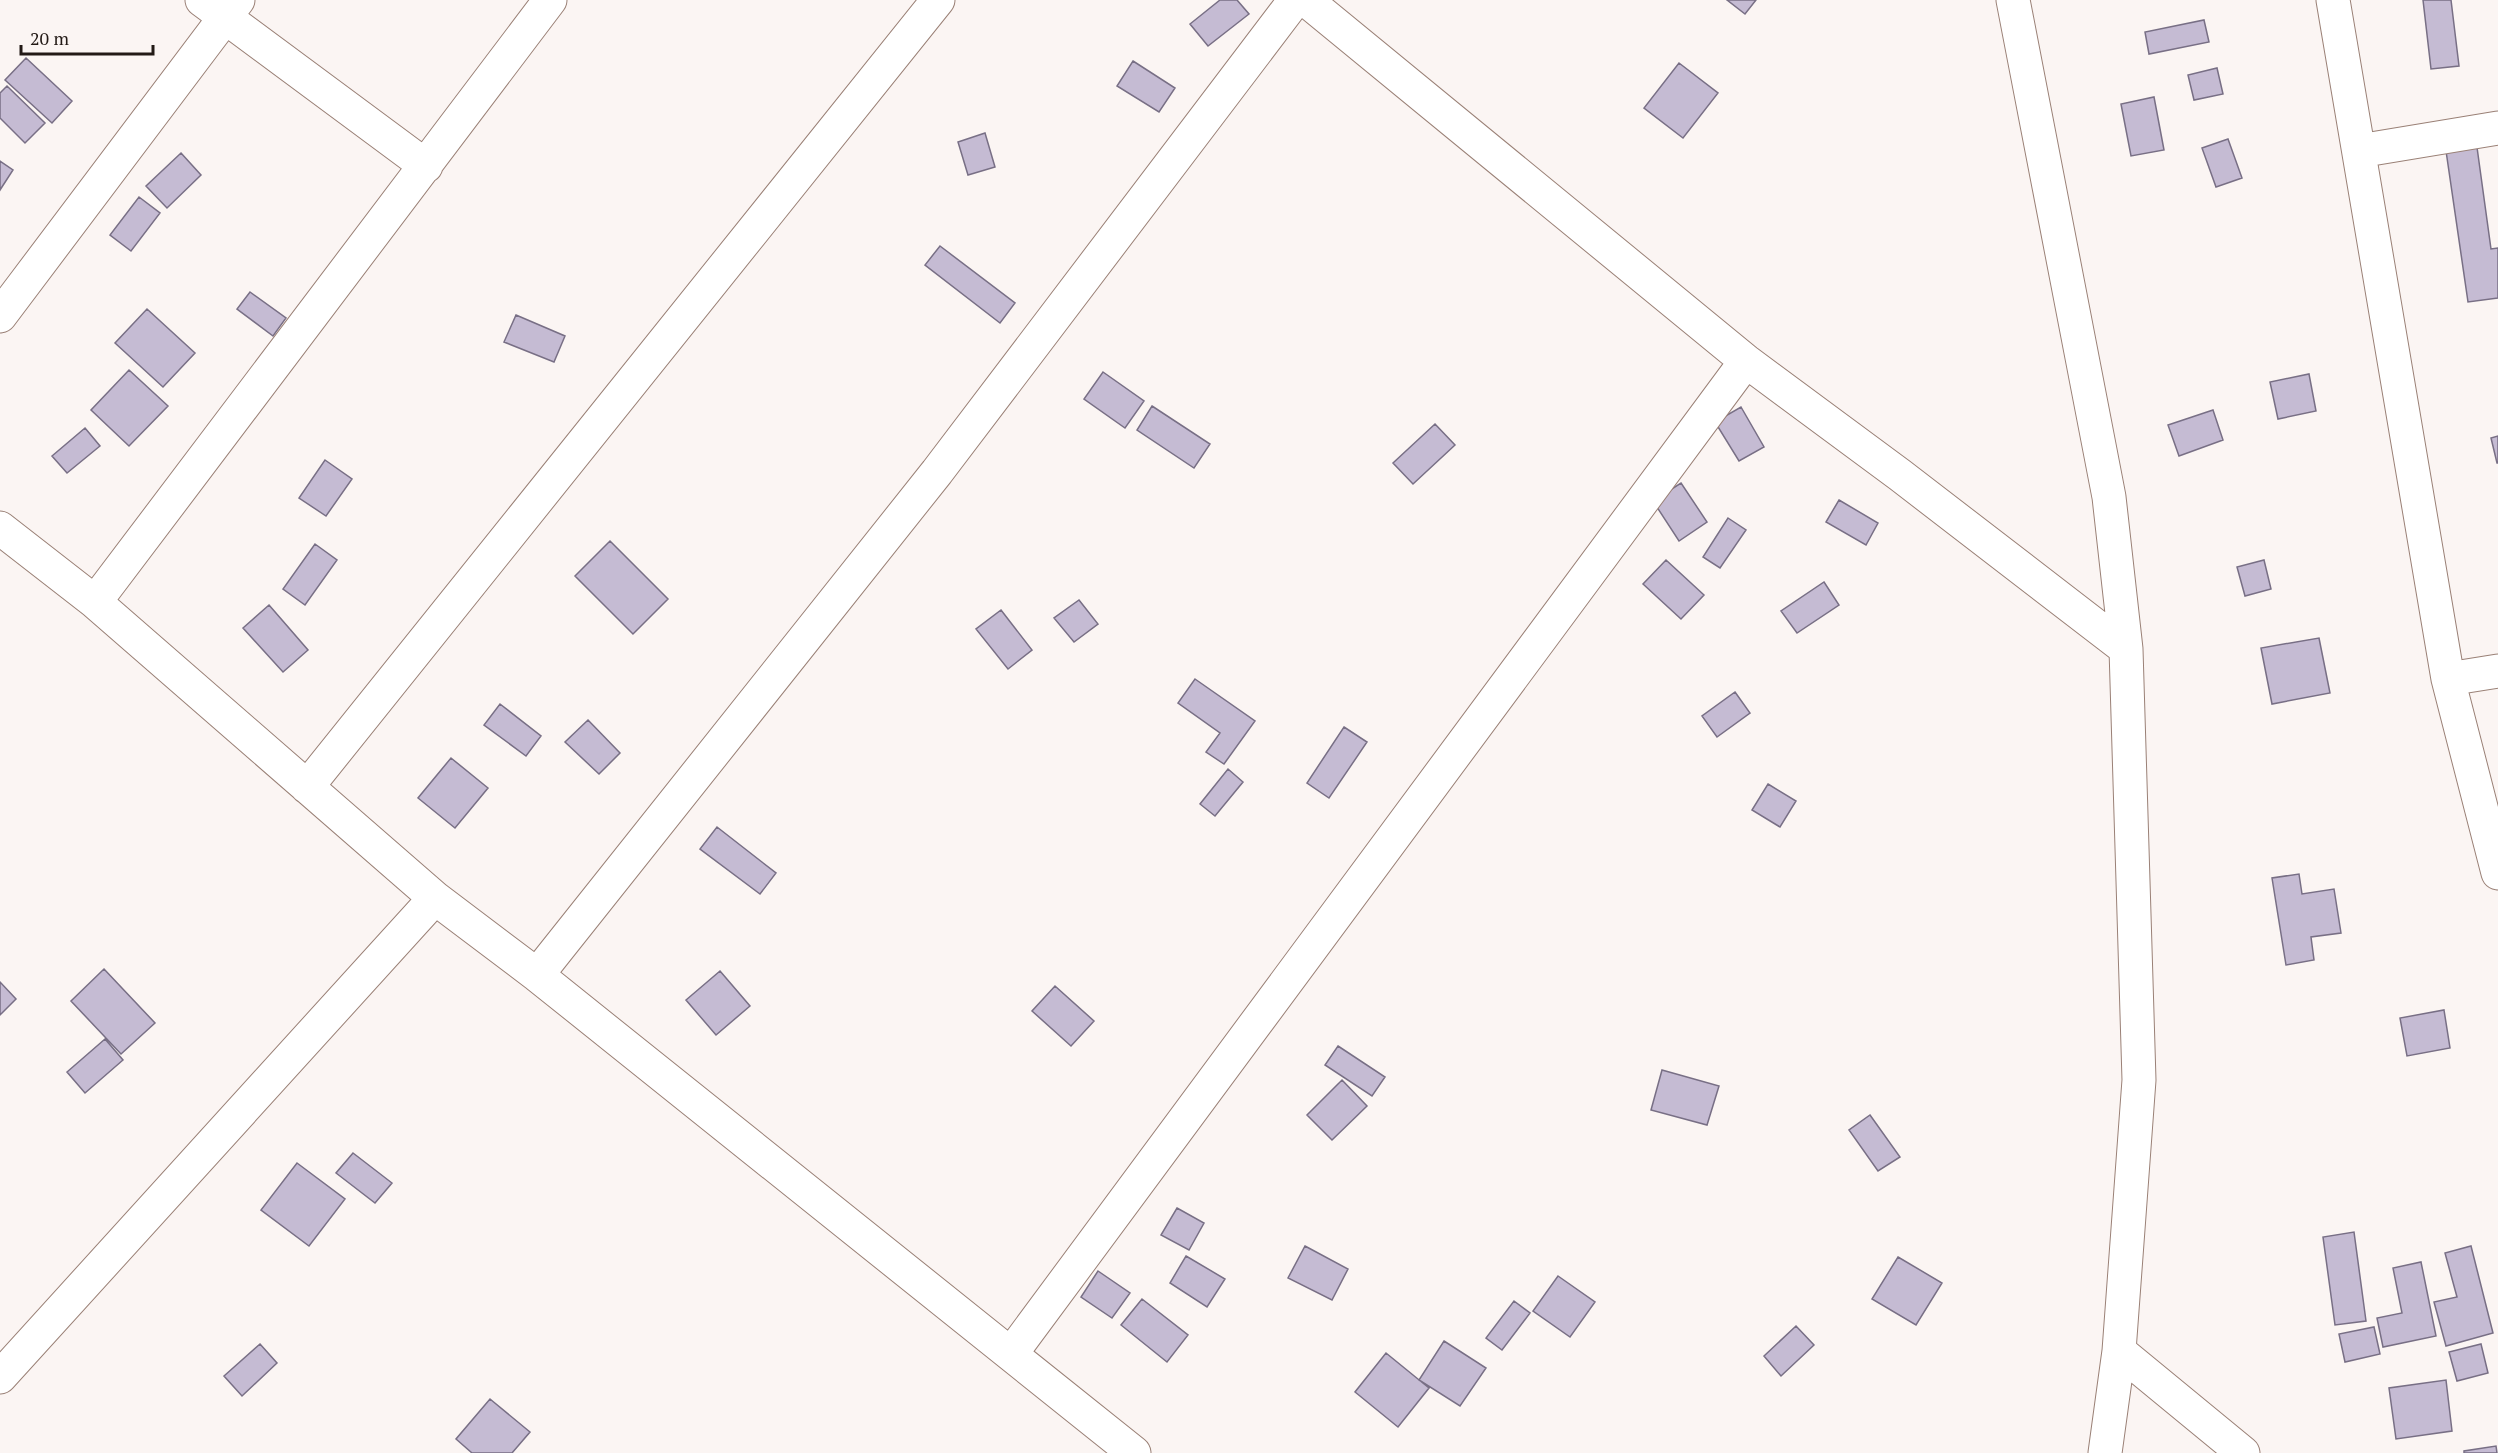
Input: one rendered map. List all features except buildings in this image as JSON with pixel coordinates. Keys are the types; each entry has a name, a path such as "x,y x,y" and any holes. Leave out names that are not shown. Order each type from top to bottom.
{"street":[{"path":"95,602 550,0"},
{"path":"307,787 938,0"},
{"path":"537,975 937,472 1295,0"},
{"path":"1305,0 1746,361 1900,475 2126,649"},
{"path":"2013,0 2109,497 2126,649 2139,1080 2119,1351 2105,1453"},
{"path":"2333,0 2448,679 2498,873"},
{"path":"0,316 222,6 426,166"},
{"path":"2359,151 2498,128"},
{"path":"1011,1354 1746,361"},
{"path":"0,528 95,602 435,898 537,975 1134,1453"},
{"path":"2448,679 2498,671"},
{"path":"0,1377 435,898"},
{"path":"2119,1351 2243,1453"}]}
